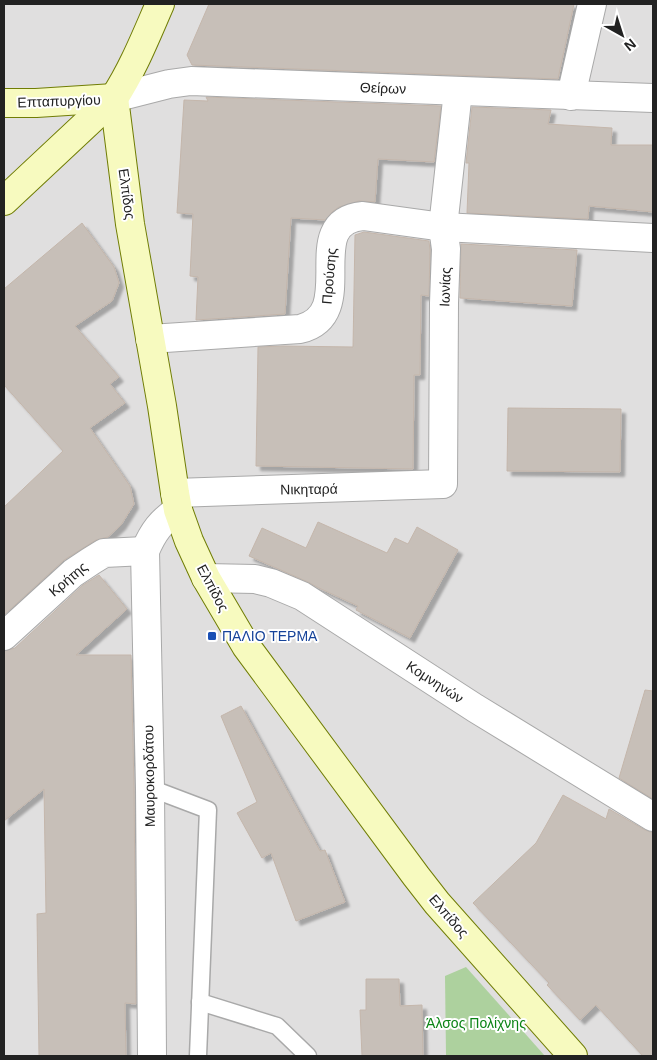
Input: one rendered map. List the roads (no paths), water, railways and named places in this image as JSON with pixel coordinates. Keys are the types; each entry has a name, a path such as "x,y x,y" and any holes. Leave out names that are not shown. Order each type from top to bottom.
{"main road":[{"path":"4,201 114,98 123,85 160,4"},
{"name":"Επταπυργίου","path":"4,103 114,98"},
{"name":"Ελπίδος","path":"114,98 130,224 177,502 190,541 206,578 246,646 416,876 437,903 573,1056"}],"street":[{"path":"572,96 592,4"},
{"name":"Θείρων","path":"114,98 169,84 191,81 653,98"},
{"name":"Ιωνίας","path":"443,484 446,249 443,227 458,91"},
{"name":"Προύσης","path":"150,339 300,329 311,326 320,320 326,311 334,232 341,223 351,217 363,216 443,227 653,238"},
{"name":"Νικηταρά","path":"177,502 443,484"},
{"name":"Μαυροκορδάτου","path":"152,1056 146,551 158,526 177,502"},
{"name":"Κρήτης","path":"4,636 73,573 104,553 146,551"},
{"name":"Κομνηνών","path":"206,578 255,579 271,583 302,596 475,708 653,817"}],"lane":[{"path":"150,788 208,810 198,1056"},
{"path":"200,1002 277,1026 308,1056"}],"place":[{"name":"ΠΑΛΙΟ ΤΕΡΜΑ","path":"212,636"}],"park label":[{"name":"Άλσος Πολίχνης","path":"476,1023"}]}
